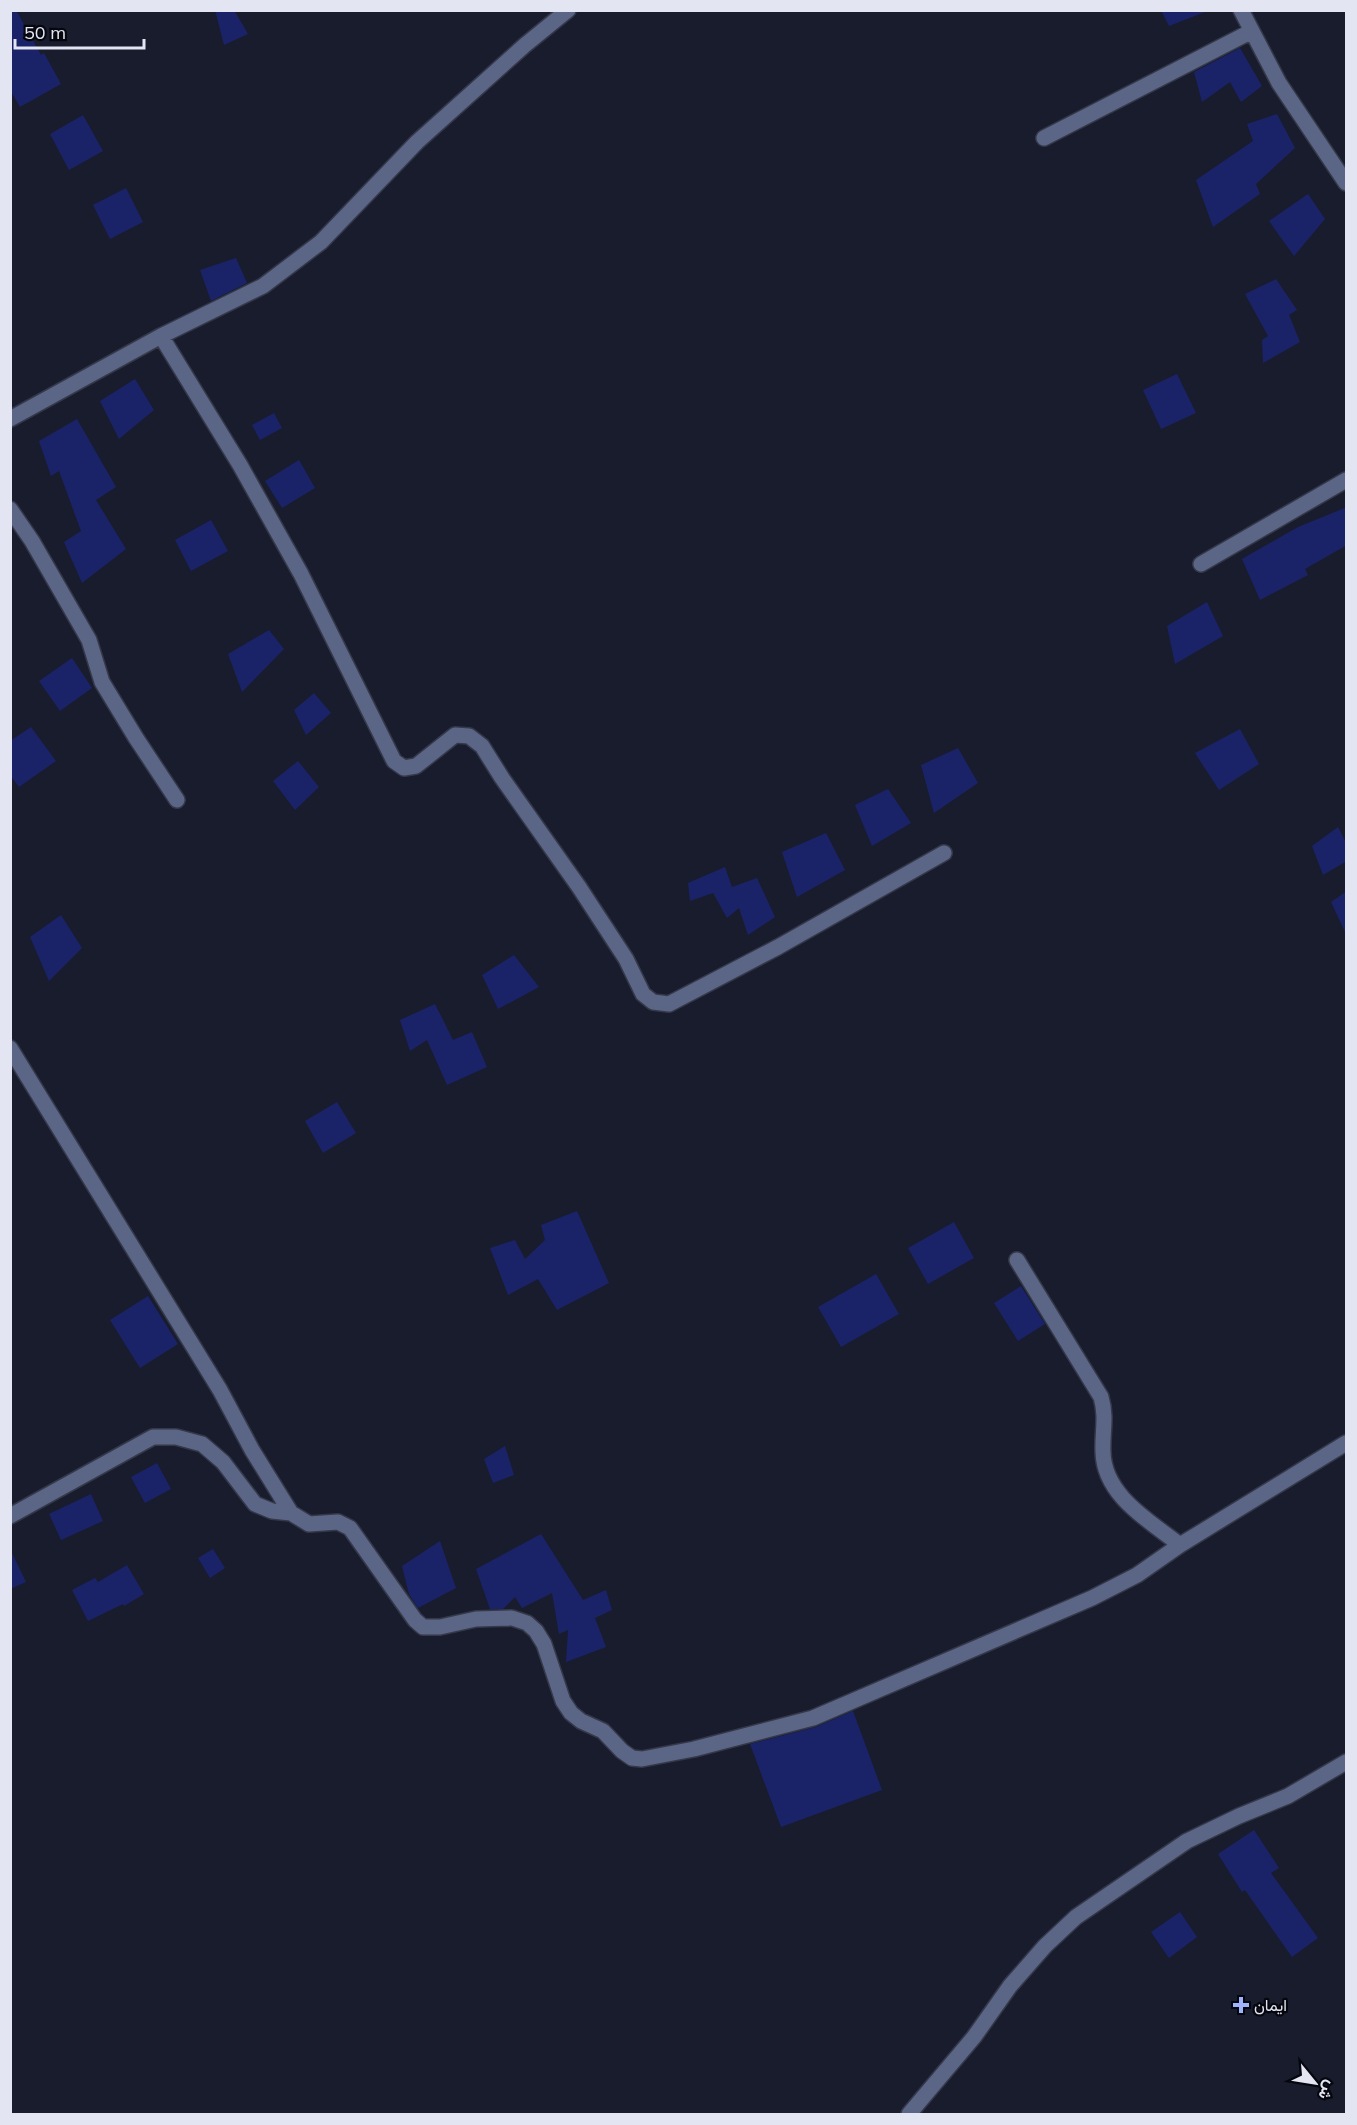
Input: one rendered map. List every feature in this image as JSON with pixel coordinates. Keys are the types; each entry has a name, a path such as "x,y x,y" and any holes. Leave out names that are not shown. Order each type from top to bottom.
{"street":[{"path":"10,419 161,336 263,286 321,242 417,142 525,45 568,10"},
{"path":"1241,10 1279,83 1347,183"},
{"path":"1044,138 1252,31"},
{"path":"161,336 240,465 301,574 394,761 404,768 416,766 455,735 469,736 482,746 620,950 643,994 653,1002 669,1004 778,947 944,853"},
{"path":"1201,564 1347,480"},
{"path":"10,509 32,541 89,640 102,682 177,800"},
{"path":"10,1048 220,1390 252,1450 291,1513"},
{"path":"1017,1260 1101,1397 1106,1419 1103,1452 1106,1468 1116,1488 1131,1507 1180,1545"},
{"path":"10,1516 153,1437 176,1437 202,1444 223,1462 255,1504 272,1511 291,1513 309,1524 326,1521 338,1522 350,1528 415,1620 423,1627 440,1627 476,1619 512,1618 526,1623 536,1631 544,1644 563,1701 571,1713 581,1721 603,1731 632,1758 642,1759 694,1749 813,1718 1092,1598 1137,1575 1180,1545 1347,1443"},
{"path":"909,2115 974,2037 1010,1986 1045,1946 1076,1917 1187,1841 1288,1796 1347,1762"}],"building":[{"path":"10,10 16,10 41,55 44,53 61,84 20,107 10,90"},
{"path":"215,10 234,10 248,34 224,45"},
{"path":"1161,10 1205,10 1205,12 1169,26"},
{"path":"1240,48 1262,86 1241,102 1230,82 1202,102 1194,72"},
{"path":"1277,114 1295,148 1256,184 1260,194 1213,227 1196,180 1253,141 1247,124"},
{"path":"83,115 103,151 69,170 50,134"},
{"path":"126,188 143,222 110,239 93,205"},
{"path":"1308,194 1325,219 1294,256 1269,221"},
{"path":"236,258 247,283 211,301 200,270"},
{"path":"1276,279 1297,310 1289,315 1300,342 1263,363 1262,340 1268,336 1245,294"},
{"path":"1177,374 1196,413 1161,429 1143,390"},
{"path":"135,379 154,410 119,439 100,401"},
{"path":"274,413 282,428 260,440 252,425"},
{"path":"77,419 116,487 96,500 126,549 82,583 64,542 81,531 59,471 51,476 39,441"},
{"path":"299,460 315,488 282,508 265,481"},
{"path":"1347,507 1347,545 1305,569 1308,575 1260,600 1242,559 1298,527"},
{"path":"211,520 228,551 191,571 175,540"},
{"path":"1207,602 1223,636 1175,664 1167,626"},
{"path":"269,630 284,649 242,692 228,654"},
{"path":"72,658 92,688 60,711 39,681"},
{"path":"314,693 331,713 306,735 294,710"},
{"path":"31,727 56,761 19,787 10,775 10,741"},
{"path":"1240,729 1259,764 1219,790 1195,753"},
{"path":"958,748 978,783 934,813 921,765"},
{"path":"298,761 319,787 295,810 273,781"},
{"path":"888,789 911,823 872,846 855,805"},
{"path":"1338,827 1347,845 1347,861 1323,875 1312,846"},
{"path":"826,833 845,870 797,897 782,852"},
{"path":"725,867 732,887 757,878 775,917 748,935 739,908 727,918 713,893 690,901 688,883"},
{"path":"1347,891 1347,936 1331,902"},
{"path":"61,915 82,948 49,981 30,937"},
{"path":"514,955 539,987 498,1009 482,975"},
{"path":"435,1004 453,1040 472,1032 487,1067 447,1085 427,1040 410,1051 400,1020"},
{"path":"337,1102 356,1133 323,1153 305,1121"},
{"path":"577,1211 609,1283 557,1310 538,1279 508,1295 490,1248 515,1240 525,1259 545,1240 541,1225"},
{"path":"954,1222 974,1258 928,1284 908,1248"},
{"path":"876,1274 899,1314 841,1347 818,1307"},
{"path":"1021,1286 1045,1324 1018,1341 994,1303"},
{"path":"148,1296 178,1344 140,1368 110,1320"},
{"path":"505,1446 514,1475 493,1483 484,1459"},
{"path":"157,1463 171,1489 145,1503 131,1477"},
{"path":"91,1494 103,1521 61,1540 49,1514"},
{"path":"541,1534 583,1600 606,1590 612,1610 595,1618 606,1647 566,1662 568,1630 559,1634 552,1593 522,1608 515,1597 503,1609 490,1609 476,1569"},
{"path":"440,1541 456,1588 418,1608 409,1594 402,1566"},
{"path":"10,1549 26,1582 10,1589"},
{"path":"213,1549 225,1568 210,1578 198,1558"},
{"path":"127,1565 144,1594 124,1606 123,1604 88,1621 72,1590 95,1578 98,1582"},
{"path":"853,1711 882,1790 781,1827 750,1744 816,1727"},
{"path":"1254,1830 1279,1868 1271,1873 1318,1938 1292,1957 1245,1890 1242,1892 1218,1854"},
{"path":"1180,1912 1197,1937 1169,1958 1151,1932"}],"place":[{"name":"ايمان","path":"1241,2005"}]}
